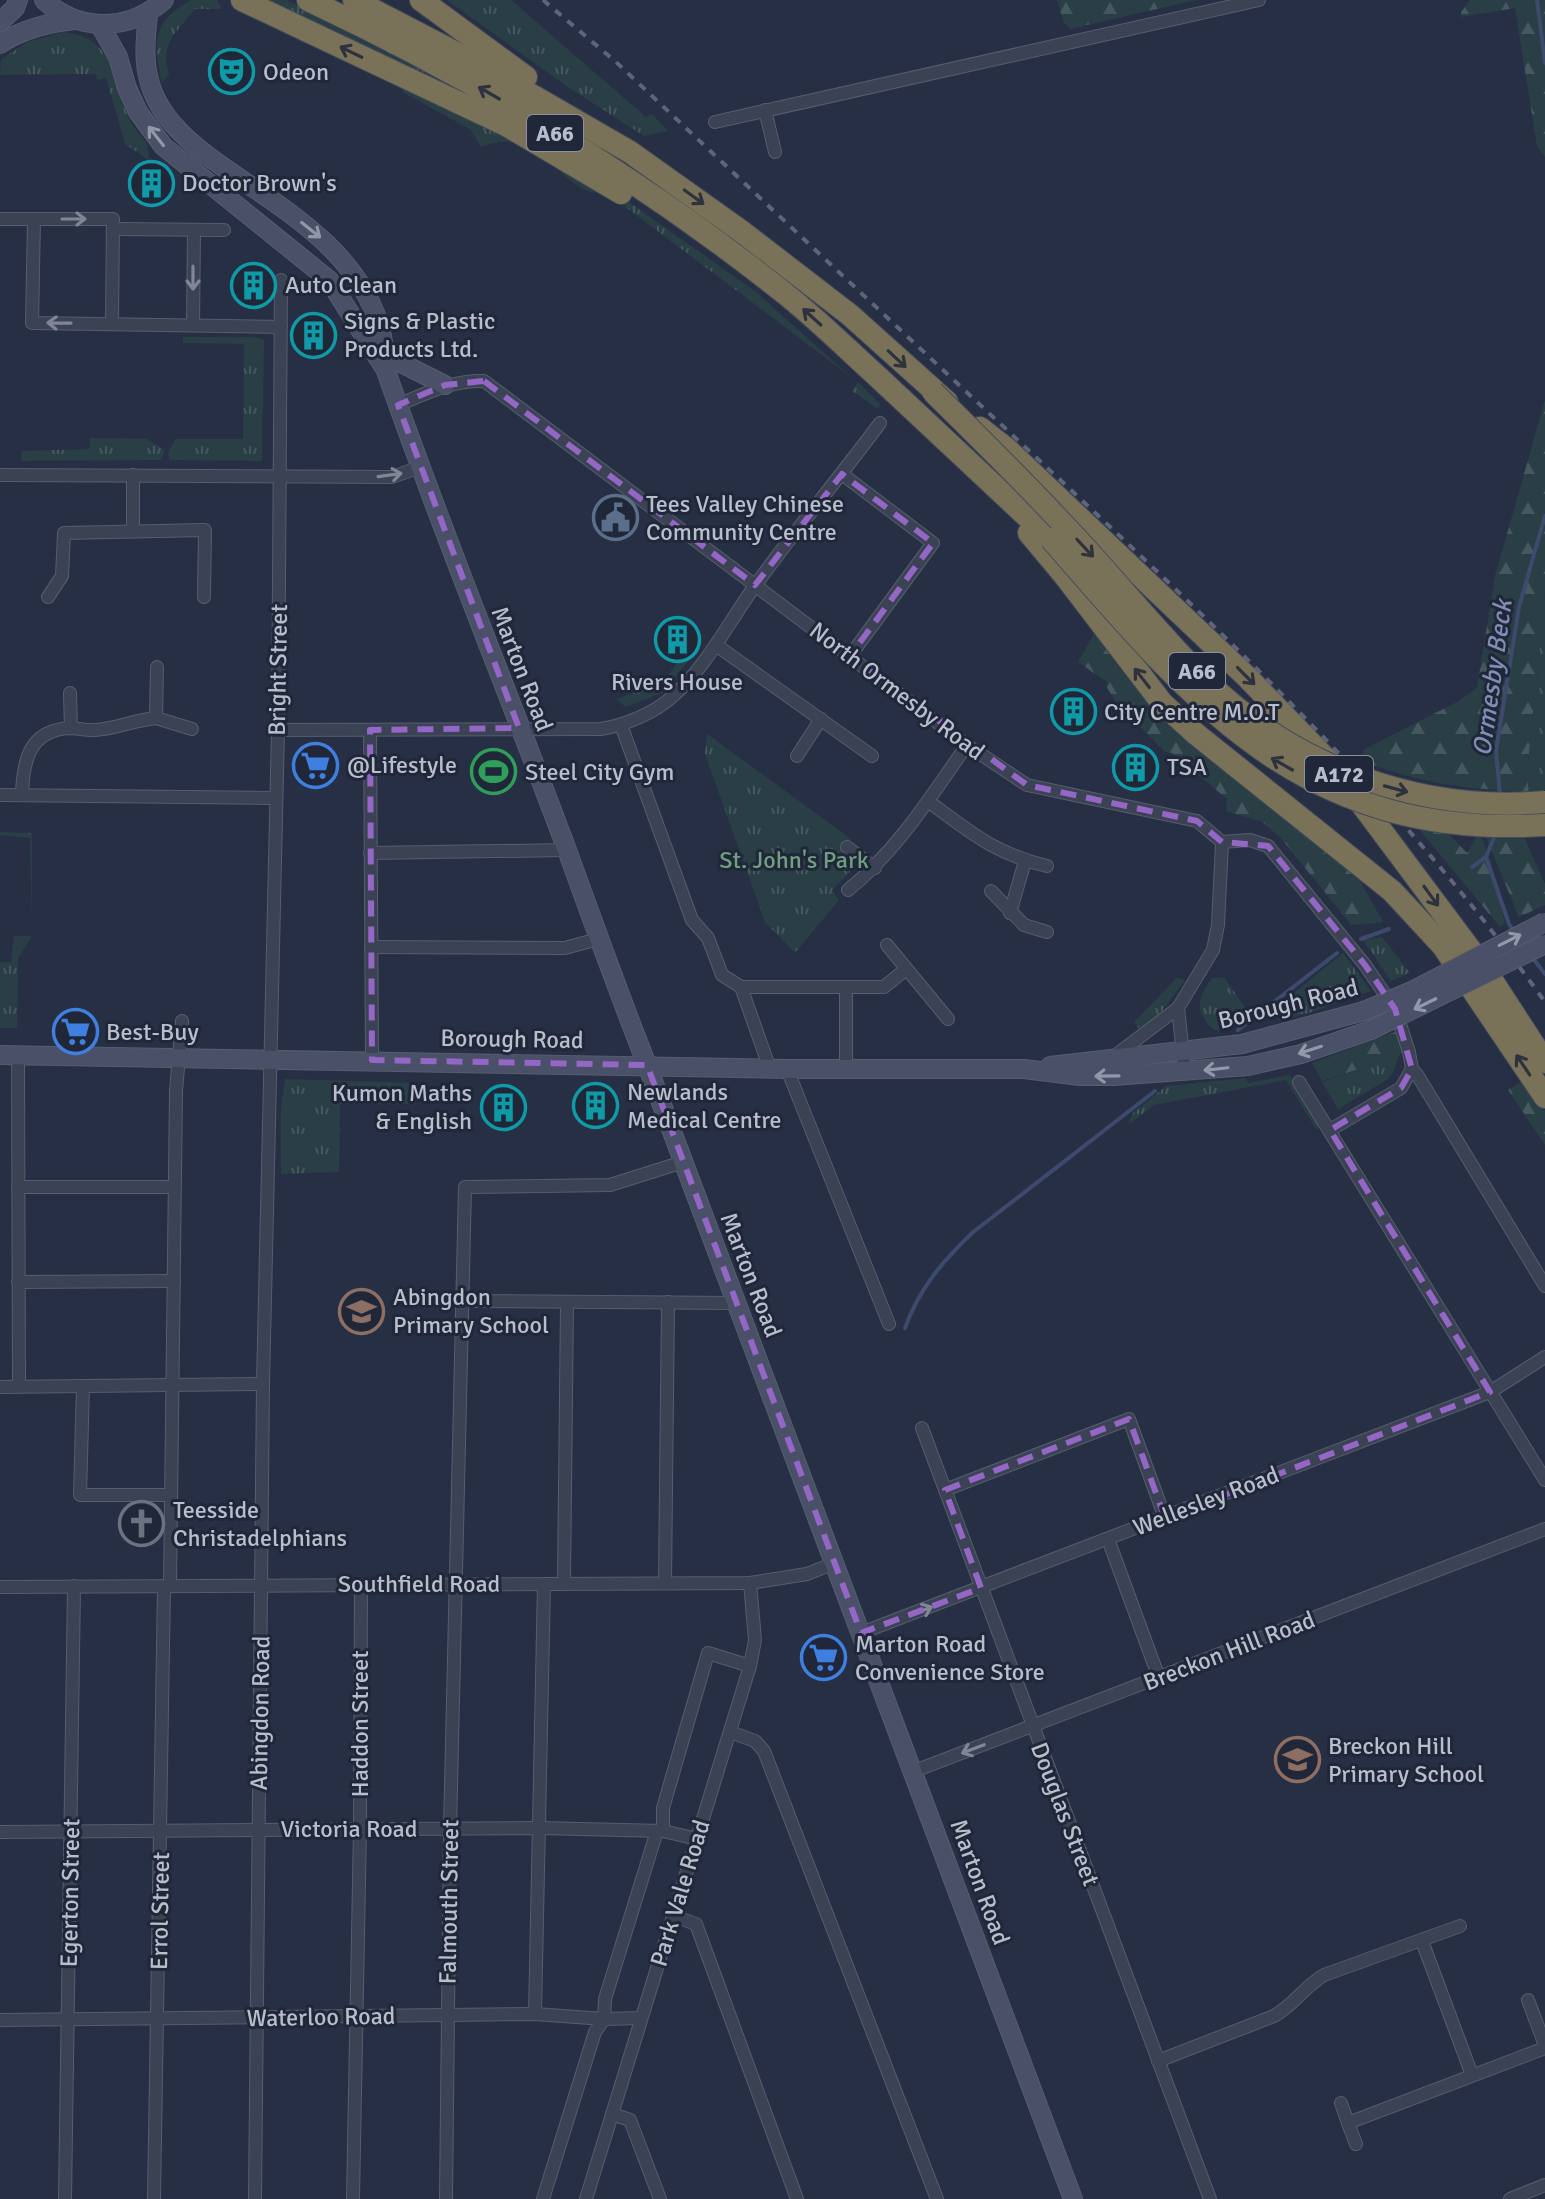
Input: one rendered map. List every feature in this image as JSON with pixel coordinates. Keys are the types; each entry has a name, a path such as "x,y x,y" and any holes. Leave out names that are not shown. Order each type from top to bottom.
{"highway":[{"path":"242,0 518,132 650,211 728,267 785,293"},
{"name":"A66","path":"308,0 440,65 560,136 695,227 785,293 1051,539 1181,684 1225,724 1274,761 1331,791 1387,810 1442,822 1491,826 1545,825"},
{"name":"A66","path":"354,0 483,67 630,152 741,231 850,315 933,392 1089,552 1194,669 1249,717 1299,751 1392,789 1443,800 1510,805 1545,802"},
{"name":"A66","path":"421,0 536,83 608,128 630,152"},
{"name":"A172","path":"933,392 1008,450 1170,603 1325,757 1484,968 1545,1062"},
{"name":"A172","path":"972,465 1065,576 1162,703 1196,734 1392,891 1443,946 1545,1097"}],"street":[{"path":"0,22 15,8 18,0"},
{"path":"44,0 74,20 100,25 125,23 148,13 164,0"},
{"path":"715,122 1259,0"},
{"name":"Marton Road","path":"148,13 144,49 149,81 167,116 189,141 334,250 355,277 374,310 385,368"},
{"path":"0,44 10,37 50,23 74,20"},
{"name":"Marton Road","path":"100,25 118,57 138,112 163,146 329,280 385,368 1073,2199"},
{"path":"765,110 775,152"},
{"path":"270,231 286,211"},
{"path":"0,219 224,230"},
{"path":"34,219 32,323 281,327"},
{"path":"112,324 114,224"},
{"path":"193,325 194,230"},
{"name":"Bright Street","path":"263,1384 278,730 281,280"},
{"path":"383,348 399,362 445,385"},
{"name":"North Ormesby Road","path":"398,405 445,385 463,380 484,381 967,745 1027,785 1197,821 1222,842"},
{"path":"278,730 571,730 619,725 671,699 716,645 755,585 880,423"},
{"path":"0,475 358,478 392,477 420,467"},
{"path":"842,474 933,543 850,656"},
{"path":"133,475 133,531"},
{"path":"48,597 62,576 64,533 205,530 204,597"},
{"path":"716,645 872,756"},
{"path":"156,718 157,667"},
{"path":"70,693 71,728"},
{"path":"22,795 24,761 29,751 47,735 71,728 101,730 129,721 156,718 192,729"},
{"path":"797,756 821,719"},
{"path":"619,725 692,920 708,938 722,975 741,987 884,987 906,969"},
{"path":"370,730 372,1060"},
{"path":"848,890 875,868 967,745"},
{"path":"0,795 276,798"},
{"path":"928,801 991,847 1047,866"},
{"path":"1112,1058 1178,1008 1213,950 1218,925 1222,842 1250,840 1268,846 1365,965 1395,1009 1412,1069 1545,1286"},
{"path":"847,847 875,868"},
{"path":"370,853 567,850"},
{"path":"1010,913 1025,861"},
{"path":"991,891 1024,925 1047,932"},
{"name":"Borough Road","path":"1024,1069 1242,1044 1364,1011 1414,990 1545,922"},
{"path":"371,947 565,948 598,939"},
{"name":"Borough Road","path":"9,1055 779,1069 1024,1069 1080,1076 1185,1072 1248,1066 1301,1054 1371,1030 1545,944"},
{"path":"887,945 948,1019"},
{"path":"741,987 889,1324"},
{"path":"846,987 846,1068"},
{"path":"1178,1008 1185,1072"},
{"name":"Errol Street","path":"154,2199 165,1622 173,1385 176,1091 182,1021"},
{"path":"9,1055 18,1087 19,1386"},
{"path":"1330,1130 1401,1088 1412,1069"},
{"path":"1299,1082 1545,1480"},
{"name":"Falmouth Street","path":"446,2199 450,1829 465,1187 602,1186 622,1183 683,1162"},
{"path":"18,1187 175,1187"},
{"path":"18,1282 174,1281"},
{"path":"464,1301 736,1303"},
{"path":"564,1583 567,1302"},
{"path":"665,1583 668,1302"},
{"name":"Wellesley Road","path":"861,1633 1490,1392 1545,1357"},
{"path":"0,1387 263,1384 262,1585"},
{"path":"83,1386 80,1495 170,1495"},
{"path":"945,1490 1129,1419 1165,1518"},
{"name":"Douglas Street","path":"922,1428 1210,2199"},
{"name":"Breckon Hill Road","path":"912,1772 1545,1529"},
{"path":"1108,1539 1159,1678"},
{"name":"Southfield Road","path":"0,1587 750,1583 807,1574 835,1563"},
{"name":"Park Vale Road","path":"586,2199 750,1666 755,1640 750,1583"},
{"path":"535,2014 544,1584"},
{"name":"Abingdon Road","path":"255,2199 262,1585"},
{"name":"Haddon Street","path":"353,2199 361,1585"},
{"name":"Egerton Street","path":"65,2199 74,1586"},
{"path":"543,2199 595,2032 604,2019 605,1999 660,1831 663,1808 708,1653 750,1666"},
{"path":"730,1732 755,1741 764,1751 937,2199"},
{"name":"Victoria Road","path":"0,1832 539,1828 660,1831 697,1839"},
{"path":"673,1916 696,1924 797,2199"},
{"path":"1158,2061 1286,2010 1324,1975 1460,1926"},
{"path":"1422,1941 1472,2075"},
{"path":"1348,2123 1545,2046 1528,2000"},
{"name":"Waterloo Road","path":"0,2020 535,2014 641,2018"},
{"path":"1341,2103 1356,2144"},
{"path":"612,2114 630,2120 660,2199"},
{"path":"1510,2199 1545,2185"}],"highlighted area":[{"path":"484,381 755,585 842,474 933,543 850,656 1027,785 1197,821 1222,842 1268,846 1365,965 1395,1009 1412,1069 1401,1088 1330,1130 1490,1392 1165,1518 1129,1419 945,1490 981,1588 861,1633 647,1065 372,1060 370,730 519,728 398,405 445,385"}],"green space":[{"path":"192,0 217,0 222,9 195,9 182,25 168,46 169,74 162,83 157,56 159,34 169,16"},
{"path":"262,0 287,0 454,81 450,89"},
{"path":"447,0 511,0 646,117 652,114 668,131 644,136 565,85"},
{"path":"1057,0 1196,0 1070,29 1063,21"},
{"path":"1470,0 1545,0 1545,157 1537,146 1515,8 1461,17"},
{"path":"63,32 86,38 101,49 111,66 131,123 147,144 150,161 125,144 106,78 97,80 96,74 0,75 1,59 28,42"},
{"path":"401,87 529,146 601,193 587,191 534,151 518,144 501,142 481,147 470,129 404,93"},
{"path":"626,200 756,292 851,377 623,205"},
{"path":"183,337 254,337 264,340 262,461 170,460 168,454 175,439 243,439 244,344 183,343"},
{"path":"858,382 880,404 878,409 852,391"},
{"path":"1545,400 1545,591 1528,763 1528,792 1444,784 1404,775 1364,761 1363,750 1459,701 1477,688 1495,576"},
{"path":"90,438 147,439 165,450 161,460 21,461 22,451 89,449"},
{"path":"1545,591 1545,790 1528,792 1528,763"},
{"path":"1095,632 1352,866 1383,922 1351,925 1280,837 1262,822 1226,811 1227,799 1172,753 1165,752 1116,702 1106,686 1108,683 1078,662"},
{"path":"692,643 699,648 662,693 625,707 617,699 662,683"},
{"name":"St. John's Park","path":"707,734 851,839 841,852 850,865 850,872 832,890 839,900 795,953 765,922 705,754"},
{"path":"1419,829 1447,832 1467,853 1477,836 1481,836 1491,863 1505,924 1500,927"},
{"path":"0,832 32,833 32,924 30,838 0,835"},
{"path":"1486,837 1524,837 1545,884 1545,905 1519,917"},
{"path":"14,936 32,936 18,958 17,1028 0,1028 0,962 11,962"},
{"path":"1382,937 1410,973 1391,981 1363,940"},
{"path":"1343,953 1371,991 1278,1021 1274,1009"},
{"path":"1224,977 1248,1012 1228,1028 1218,1031 1205,1020 1200,1004 1202,993 1212,978"},
{"path":"1177,978 1185,980 1162,1011 1141,1031 1134,1022"},
{"path":"1395,1032 1402,1054 1395,1057 1322,1081 1312,1063"},
{"path":"1399,1055 1388,1079 1338,1109 1322,1082"},
{"path":"1290,1075 1320,1126 1316,1129 1286,1080 1154,1105 1128,1125 1132,1114 1166,1086 1246,1078 1248,1083"},
{"path":"285,1079 416,1083 416,1104 340,1104 339,1172 281,1174 281,1108"},
{"path":"1523,1081 1545,1111 1545,1145 1508,1090"}],"waterway":[{"name":"Ormesby Beck","path":"1537,0 1545,63"},
{"name":"Ormesby Beck","path":"1500,795 1496,751 1519,607 1545,516"},
{"name":"Ormesby Beck","path":"1497,830 1486,857 1513,930"},
{"path":"1472,867 1486,857"},
{"path":"1361,939 1389,929"},
{"path":"1238,1030 1337,953"},
{"name":"Ormesby Beck","path":"1532,957 1545,974"},
{"path":"905,1328 932,1277 972,1233 1155,1091"}],"railway":[{"path":"543,0 616,62 1251,664 1375,793 1434,860 1545,1002"}],"place":[{"name":"Odeon","path":"232,72"},
{"name":"Doctor Brown's","path":"151,183"},
{"name":"Auto Clean","path":"254,285"},
{"name":"Signs & Plastic Products Ltd.","path":"313,335"},
{"name":"Tees Valley Chinese Community Centre","path":"615,518"},
{"name":"Rivers House","path":"677,640"},
{"name":"City Centre M.O.T","path":"1073,712"},
{"name":"@Lifestyle","path":"316,765"},
{"name":"TSA","path":"1136,767"},
{"name":"Steel City Gym","path":"494,772"},
{"name":"Best-Buy","path":"75,1032"},
{"name":"Newlands Medical Centre","path":"596,1106"},
{"name":"Kumon Maths & English","path":"503,1107"},
{"name":"Abingdon Primary School","path":"362,1311"},
{"name":"Teesside Christadelphians","path":"142,1524"},
{"name":"Marton Road Convenience Store","path":"824,1658"},
{"name":"Breckon Hill Primary School","path":"1297,1760"}]}
